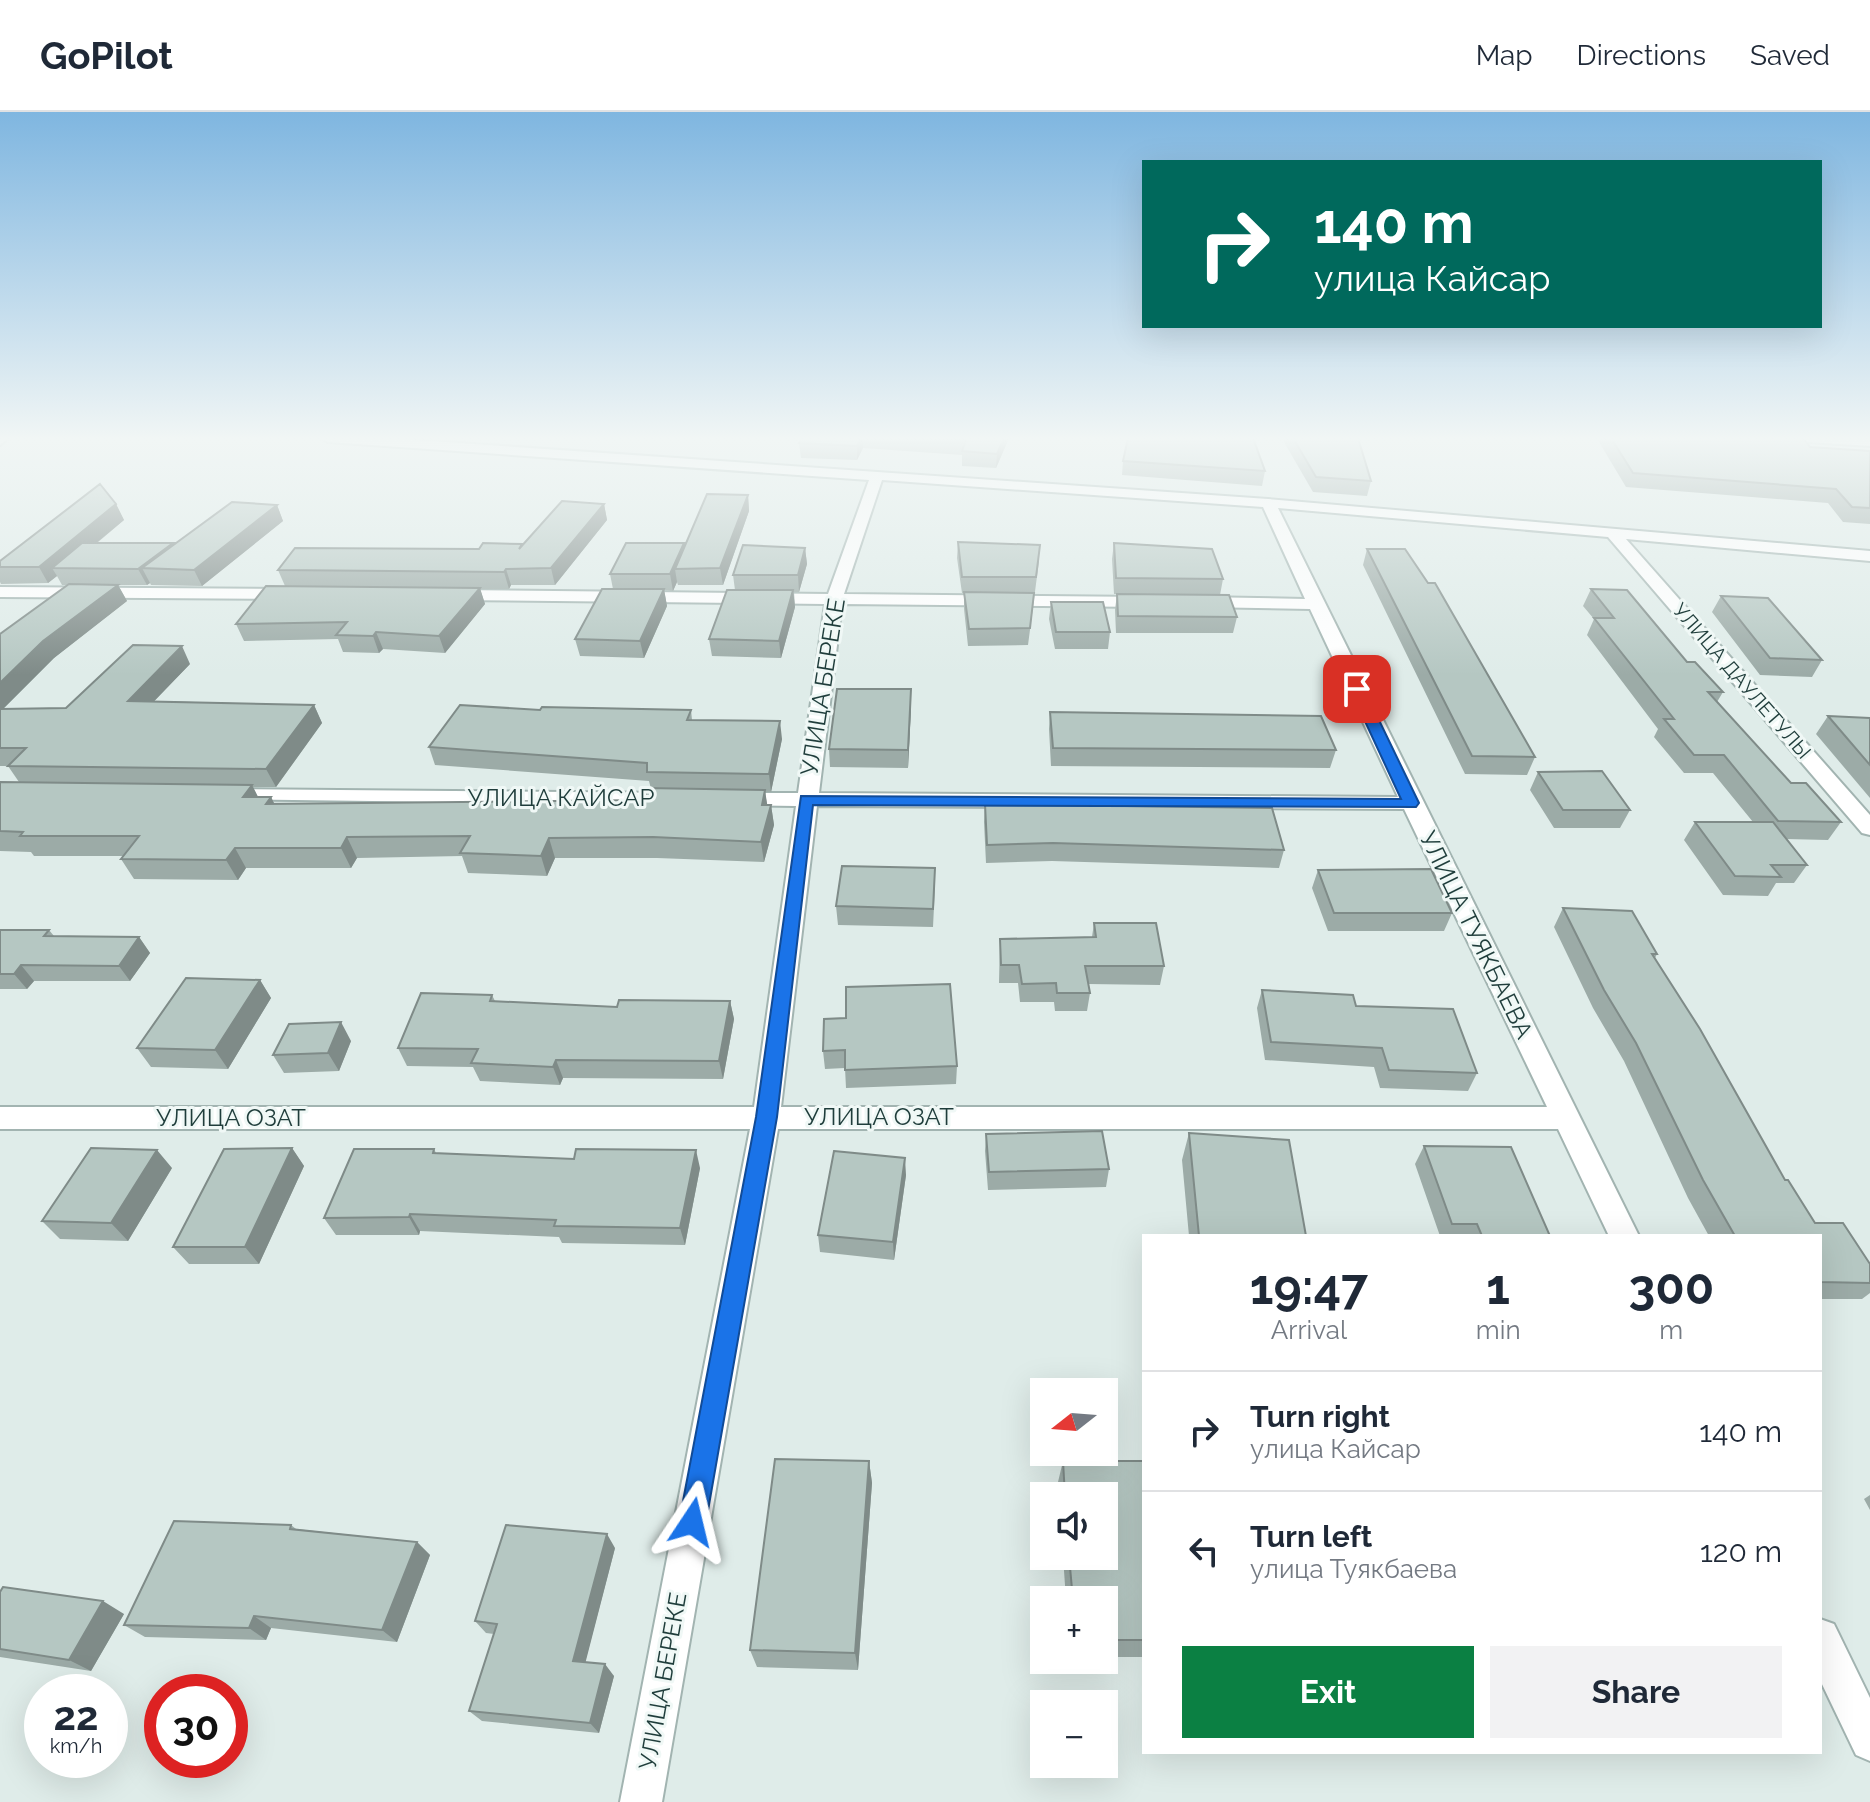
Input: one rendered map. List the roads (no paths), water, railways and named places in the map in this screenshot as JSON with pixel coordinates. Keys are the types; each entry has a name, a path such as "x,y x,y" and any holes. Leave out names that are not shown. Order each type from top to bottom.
{"street":[{"name":"УЛИЦА БЕРЕКЕ","path":"641,1802 766,1117 834,599 863,517"},
{"name":"УЛИЦА ТУЯКБАЕВА","path":"1275,517 1411,803 1623,1234"},
{"path":"1418,517 1870,556"},
{"name":"УЛИЦА ДАУЛЕТУЛЫ","path":"1614,535 1870,828"},
{"path":"0,592 315,594"},
{"path":"441,595 1317,604"},
{"name":"УЛИЦА КАЙСАР","path":"206,795 1411,803"},
{"name":"УЛИЦА ОЗАТ","path":"0,1118 1567,1118"},
{"path":"1822,1642 1870,1741"}]}
